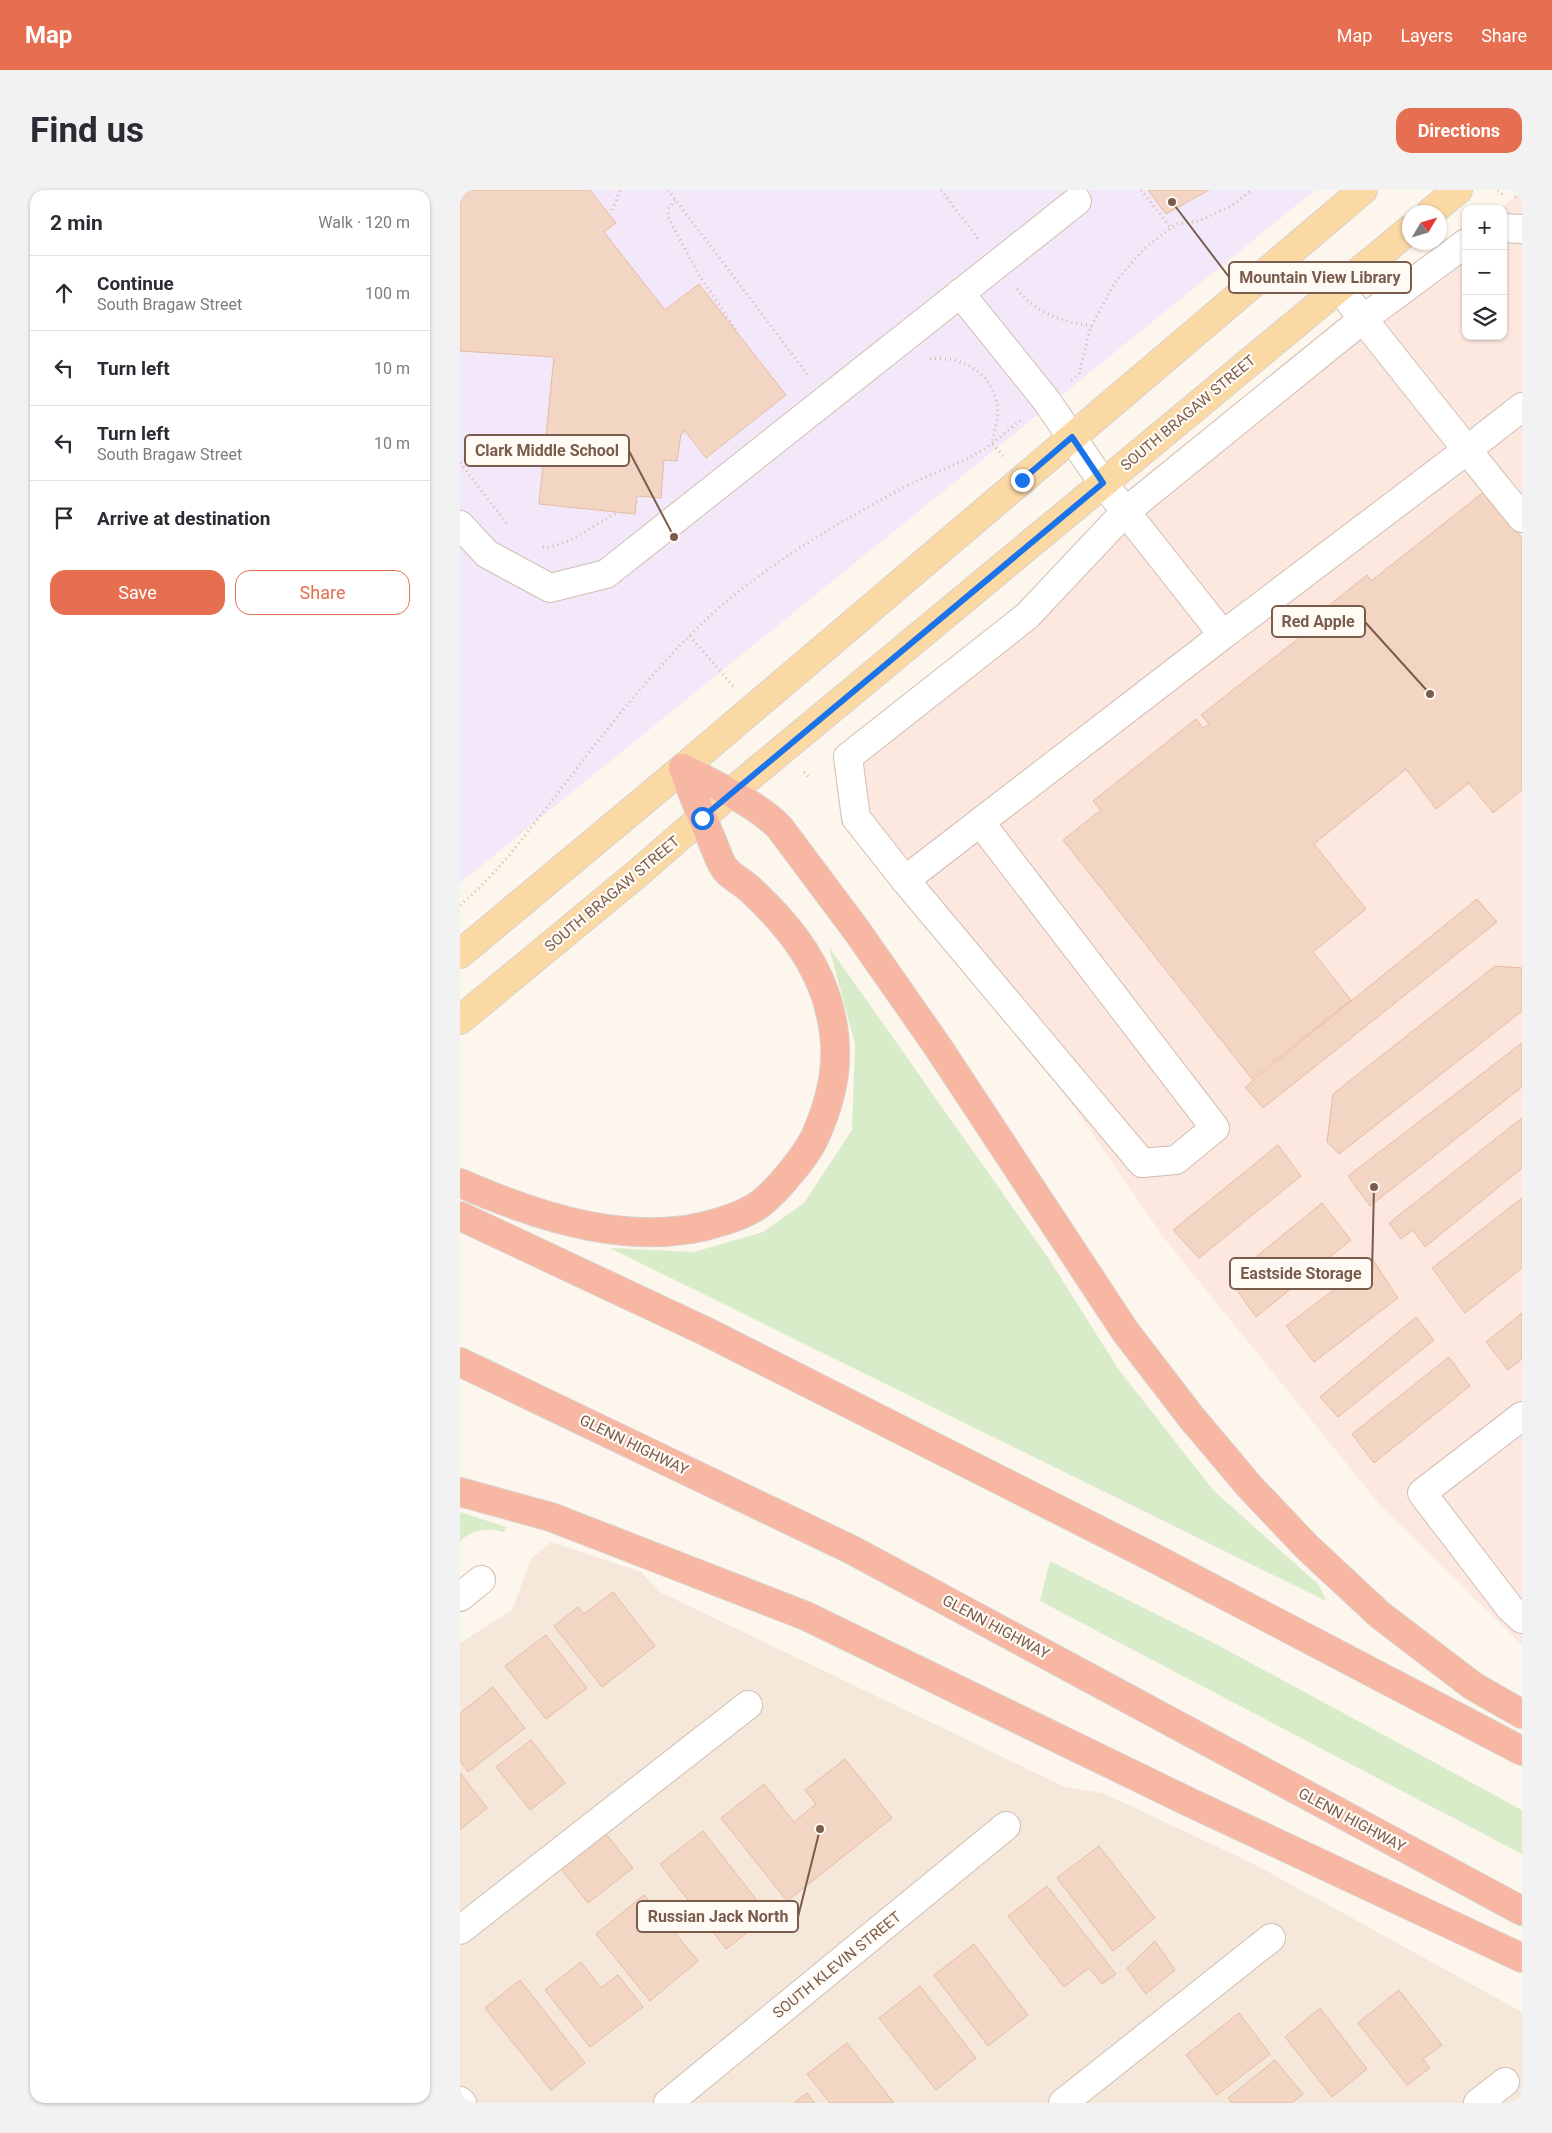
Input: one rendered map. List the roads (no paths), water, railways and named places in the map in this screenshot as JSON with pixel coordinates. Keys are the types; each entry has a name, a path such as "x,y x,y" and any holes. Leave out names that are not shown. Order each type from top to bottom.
{"highway":[{"path":"683,768 730,793 772,819 857,930 938,1047 1125,1330 1191,1417 1250,1488 1307,1547 1380,1615 1473,1686 1522,1714"},
{"path":"460,1183 544,1215 589,1226 633,1231 672,1231 706,1226 739,1216 759,1204 783,1182 812,1144 823,1118 833,1083 837,1052 832,1018 824,992 812,965 794,935 750,889 725,870 683,768"},
{"path":"460,1216 707,1332 1110,1536 1522,1751"},
{"name":"GLENN HIGHWAY","path":"460,1362 852,1550 1522,1911"},
{"path":"460,1492 551,1517 806,1616 1189,1802 1522,1958"}],"main road":[{"path":"460,954 683,768 1363,190"},
{"path":"1440,205 1458,190"},
{"name":"SOUTH BRAGAW STREET","path":"460,1020 730,793 1402,237"}],"street":[{"path":"460,525 487,554 550,588 606,574 1077,201"},
{"path":"1507,228 1522,229"},
{"path":"980,822 1215,1128 1176,1160 1142,1164 905,880 856,818 848,757 1027,616 1125,512 1363,319 1462,246"},
{"path":"1339,288 1522,518"},
{"path":"960,293 1046,400 1103,483 1223,635"},
{"path":"905,880 1522,407"},
{"path":"1522,1416 1422,1493 1510,1608 1522,1620"},
{"path":"460,1597 481,1580"},
{"path":"460,1930 748,1706"},
{"name":"SOUTH KLEVIN STREET","path":"668,2103 1006,1826"},
{"path":"1064,2103 1271,1938"},
{"path":"1478,2103 1505,2082"}],"place":[{"name":"Mountain View Library","path":"1172,202"},
{"name":"Clark Middle School","path":"674,537"},
{"name":"Red Apple","path":"1430,694"},
{"name":"Eastside Storage","path":"1374,1187"},
{"name":"Russian Jack North","path":"820,1829"}]}
